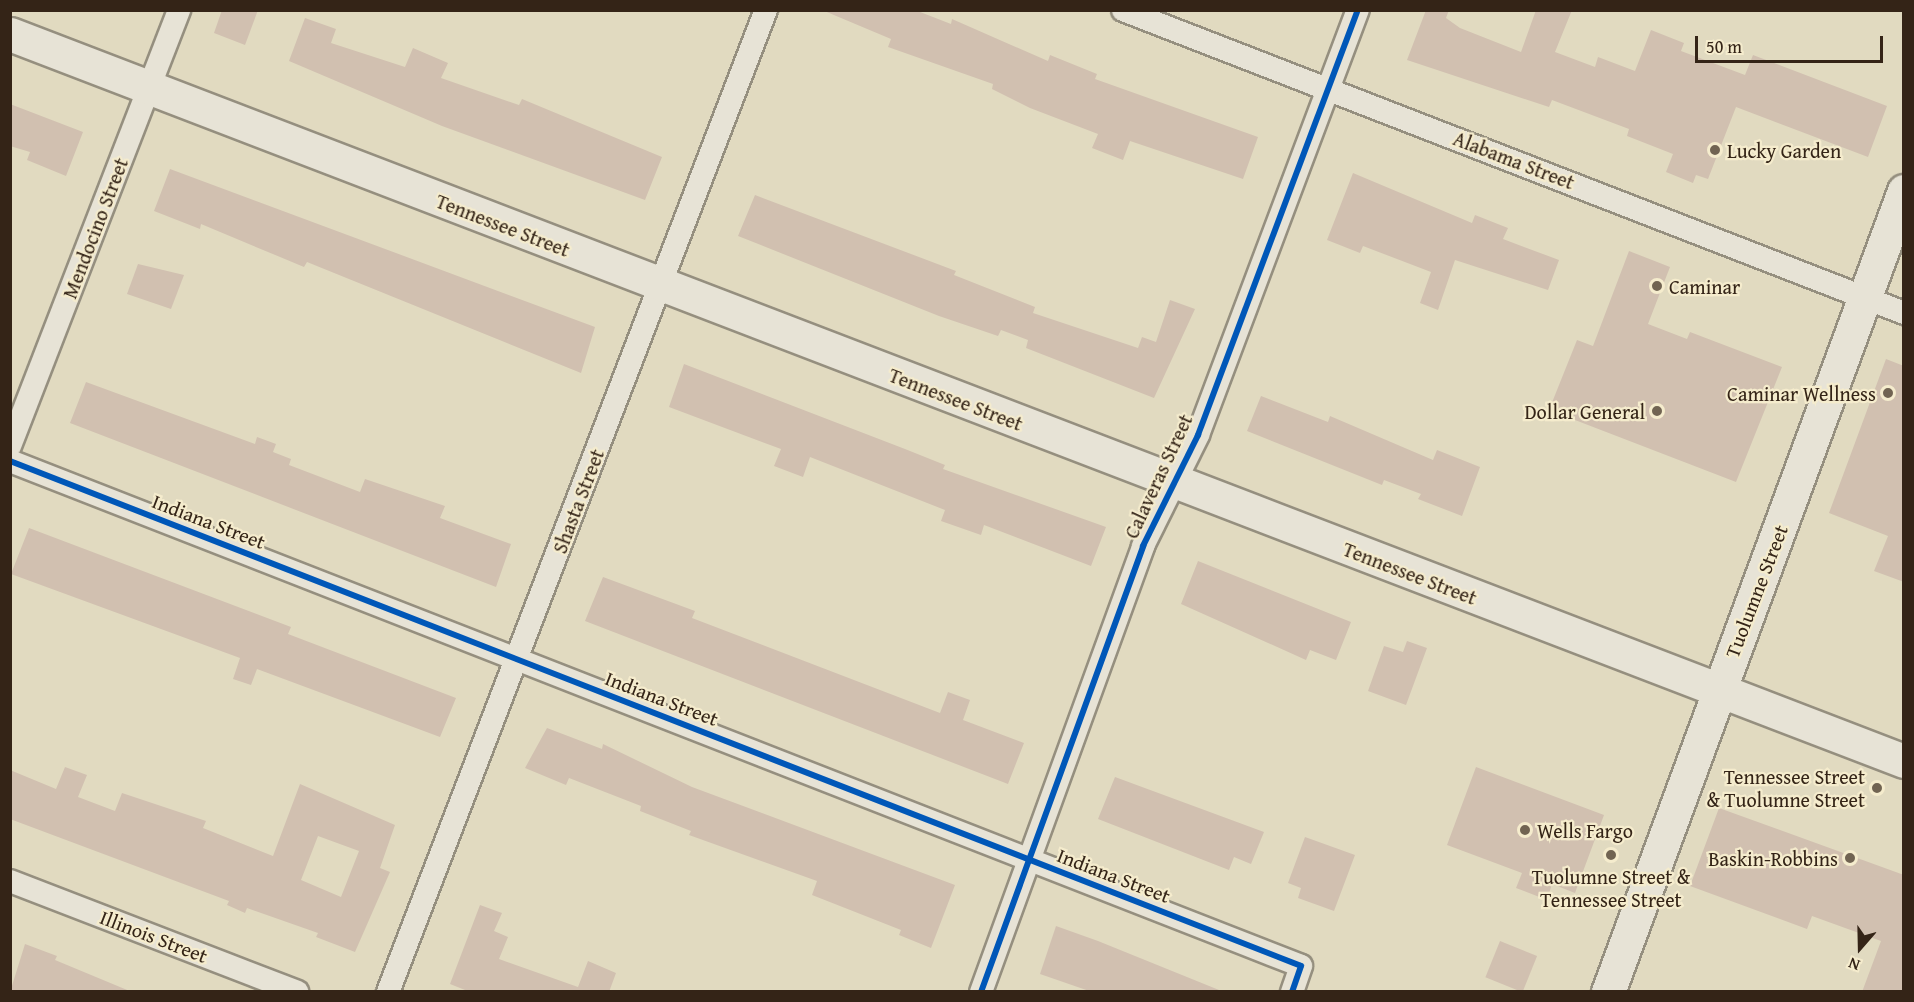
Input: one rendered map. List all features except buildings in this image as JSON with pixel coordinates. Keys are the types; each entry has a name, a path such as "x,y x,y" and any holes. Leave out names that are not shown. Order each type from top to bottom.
{"main road":[{"name":"Tennessee Street","path":"10,34 1176,484 1904,761"},
{"name":"Tuolumne Street","path":"1608,992 1904,191"}],"street":[{"name":"Mendocino Street","path":"10,446 179,10"},
{"name":"Shasta Street","path":"388,992 662,286 766,10"},
{"name":"Alabama Street","path":"1124,10 1904,313"},
{"name":"Calaveras Street","path":"981,992 1143,546 1176,484 1358,10"},
{"name":"Indiana Street","path":"10,461 1301,966 1292,992"},
{"name":"Illinois Street","path":"10,881 297,992"}],"cycle path":[{"path":"981,992 1143,546 1198,435 1358,10"},
{"path":"10,461 1301,966 1292,992"}],"place":[{"name":"Lucky Garden","path":"1715,150"},
{"name":"Caminar","path":"1657,286"},
{"name":"Caminar Wellness","path":"1888,393"},
{"name":"Dollar General","path":"1657,411"},
{"name":"Tennessee Street & Tuolumne Street","path":"1877,788"},
{"name":"Wells Fargo","path":"1525,830"},
{"name":"Tuolumne Street & Tennessee Street","path":"1611,855"},
{"name":"Baskin-Robbins","path":"1850,858"}]}
